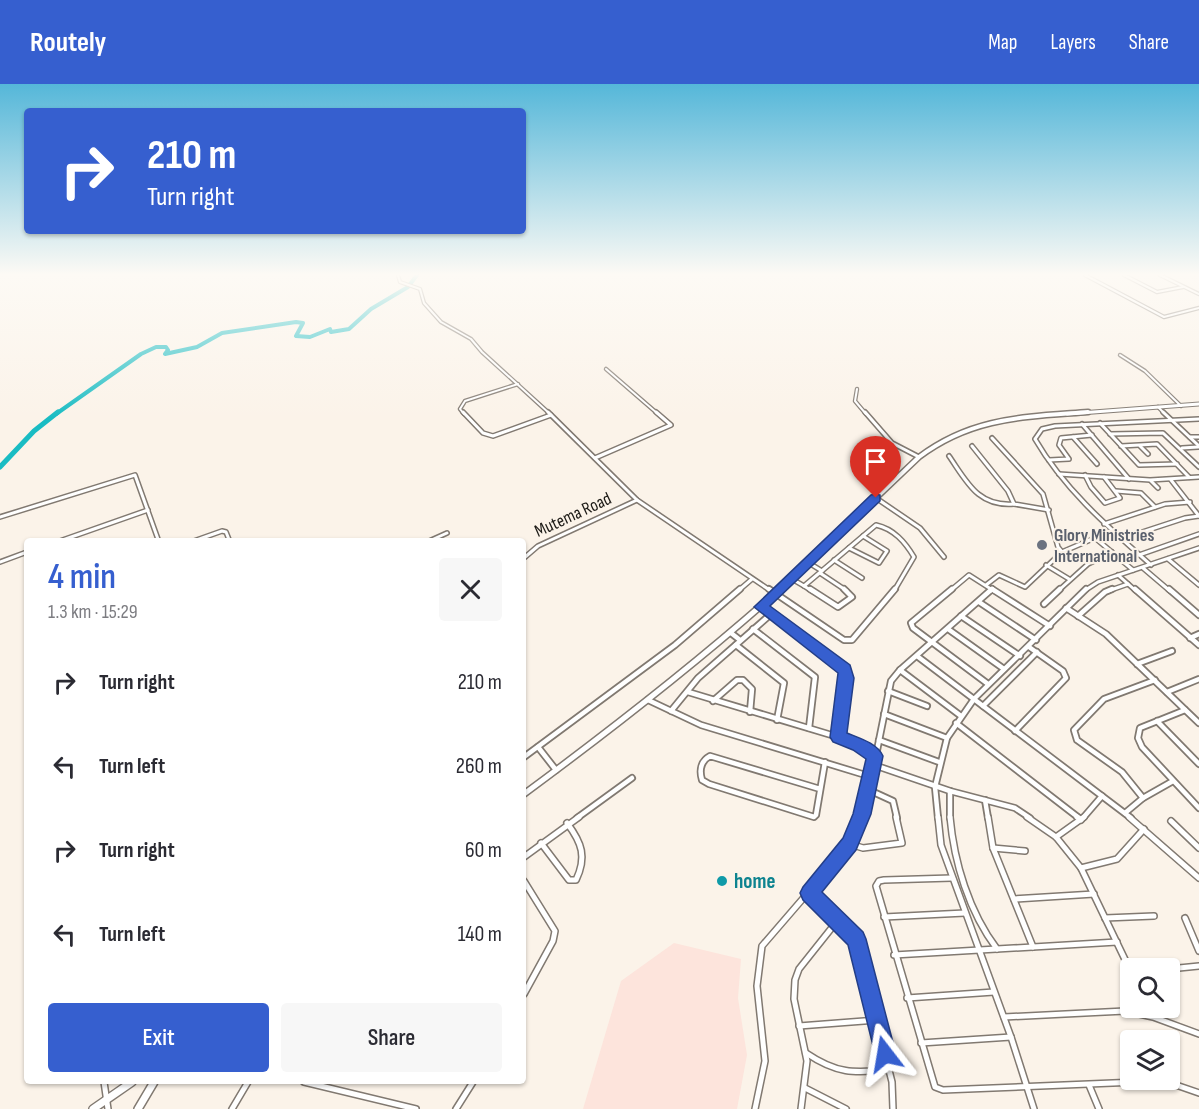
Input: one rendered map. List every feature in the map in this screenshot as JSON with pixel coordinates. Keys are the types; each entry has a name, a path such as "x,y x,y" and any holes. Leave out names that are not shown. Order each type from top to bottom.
{"main road":[{"path":"526,792 648,700 731,633 939,442 975,426 1001,419 1199,404"},
{"path":"93,1109 129,1084"},
{"path":"138,1109 153,1084"}],"street":[{"path":"442,323 471,339 637,500 844,640 852,640 892,592 914,558 904,543 883,526 873,526 804,586"},
{"path":"1120,355 1145,371 1181,406"},
{"path":"595,458 671,425 606,369"},
{"path":"519,384 506,386 465,401 460,409 483,433 493,436 550,415"},
{"path":"856,389 854,400 887,438 919,458"},
{"path":"1158,407 1199,447"},
{"path":"1151,565 1104,524 1059,474 1035,440 1040,430 1048,426 1199,419"},
{"path":"1082,423 1130,479"},
{"path":"1100,423 1140,466 1177,465"},
{"path":"1110,434 1161,432 1199,466"},
{"path":"1049,460 1069,459 1058,442 1060,438 1092,435"},
{"path":"1073,437 1097,464"},
{"path":"1190,437 1199,437"},
{"path":"992,438 1044,494 1058,547 1062,552"},
{"path":"1140,445 1148,454"},
{"path":"1121,446 1159,445 1190,478"},
{"path":"972,446 1008,491 1014,504"},
{"path":"1181,448 1199,447"},
{"path":"949,456 984,501 1048,510"},
{"path":"1059,474 1150,480 1199,477"},
{"path":"0,517 135,475 158,538"},
{"path":"1085,475 1091,487 1105,502 1120,498 1104,477"},
{"path":"1121,539 1185,518 1199,516 1171,479"},
{"path":"1150,480 1158,488"},
{"path":"1116,491 1141,493 1155,507"},
{"path":"876,498 920,528 944,557"},
{"name":"Mutema Road","path":"526,556 538,546 637,500"},
{"path":"1104,524 1155,507 1190,502"},
{"path":"68,538 148,510"},
{"path":"203,538 224,531 228,538"},
{"path":"986,585 999,575 1024,586 1062,552 1111,531"},
{"path":"436,538 447,533"},
{"path":"1139,555 1199,534"},
{"path":"849,548 879,563 887,551 863,536"},
{"path":"1094,537 1133,570"},
{"path":"1034,1109 1004,1017 941,845 935,787 946,738 974,699 988,684 1092,585 1199,548"},
{"path":"1192,551 1199,556"},
{"path":"1044,604 1088,564 1112,552"},
{"path":"0,562 24,553"},
{"path":"1168,559 1199,585"},
{"path":"834,560 862,578"},
{"path":"792,579 838,607 852,597 809,563"},
{"path":"1046,565 1069,579"},
{"path":"1143,568 1199,615"},
{"path":"988,684 913,628 912,622 967,575 1050,626"},
{"path":"1118,575 1199,645"},
{"path":"526,756 675,645 752,579"},
{"path":"1078,616 1105,592 1128,584"},
{"path":"755,1109 765,1055 756,994 759,956 766,939 850,844 869,790 891,681 900,670 993,589"},
{"path":"979,602 1036,640"},
{"path":"761,607 846,672 838,737"},
{"path":"1066,608 1102,631 1199,723"},
{"path":"671,711 698,678 771,614"},
{"path":"961,616 1020,656"},
{"path":"753,629 815,677 809,728"},
{"path":"948,629 1004,669"},
{"path":"731,633 784,683 777,720"},
{"path":"1191,638 1199,634"},
{"path":"1015,731 1066,678 1063,671 1029,647"},
{"path":"1137,664 1172,651"},
{"path":"983,706 1037,652"},
{"path":"917,656 1125,813 1199,878"},
{"path":"900,670 961,717"},
{"path":"712,701 740,679 747,682 752,689 750,712"},
{"path":"1167,692 1199,679"},
{"path":"1143,798 1122,772 1077,740 1073,734 1098,703 1155,681"},
{"path":"888,691 927,706"},
{"path":"688,692 838,737 859,745 875,756"},
{"path":"648,700 701,724 872,777"},
{"path":"1185,710 1140,728 1138,738 1142,747 1199,808"},
{"path":"884,714 946,738"},
{"path":"1156,722 1199,764"},
{"path":"956,723 1081,820"},
{"path":"879,740 939,762"},
{"path":"538,747 556,770"},
{"path":"820,789 710,756 704,760 700,773 702,780 709,784 814,817 820,789 825,762"},
{"path":"874,765 935,787 1022,812 1056,837 1082,868 1124,958"},
{"path":"526,855 567,823 632,778"},
{"path":"1125,813 1143,798 1173,781"},
{"path":"850,844 863,848 902,843 894,803 869,790"},
{"path":"950,791 948,816 953,847 986,936 997,950"},
{"path":"1056,837 1081,820 1102,796"},
{"path":"985,800 993,848 1033,947"},
{"path":"1172,821 1199,848"},
{"path":"541,843 569,880 576,880 583,860 584,848 567,823"},
{"path":"1082,868 1117,859 1144,829"},
{"path":"993,848 1025,851"},
{"path":"952,878 879,881 876,886 931,1078 938,1089 1146,1082 1176,1085 1199,1093"},
{"path":"526,884 555,931 553,941 526,990"},
{"path":"809,893 856,939 890,1070 893,1109"},
{"path":"1014,899 1094,894"},
{"path":"884,917 965,913"},
{"path":"1105,918 1154,916"},
{"path":"1185,918 1199,951"},
{"path":"801,1109 807,1069 806,1052 794,999 796,974 838,920"},
{"path":"894,955 980,952 1117,942"},
{"path":"1180,968 1199,966"},
{"path":"907,998 994,993"},
{"path":"1004,1017 1120,1011"},
{"path":"1156,1018 1199,1034"},
{"path":"799,1026 877,1020"},
{"path":"921,1043 1011,1037"},
{"path":"806,1052 825,1067 837,1071 890,1070"},
{"path":"104,1084 108,1109"},
{"path":"232,1109 247,1084"},
{"path":"312,1084 416,1109"},
{"path":"456,1109 472,1084"},
{"path":"1089,1085 1099,1109"},
{"path":"805,1088 846,1109"}],"shaded area":[{"path":"674,943 741,959 738,998 747,1055 737,1109 583,1109 621,981"}],"waterway":[{"path":"56,414 141,354 156,347 166,347 168,350 165,354 197,347 222,333 290,323"},
{"path":"302,323 296,336 310,337 330,329 331,332 349,329 356,323"},
{"path":"0,467 34,431 58,412"}],"place":[{"name":"Glory Ministries International","path":"1042,545"},
{"name":"home","path":"722,881"}],"route":[{"path":"876,498 761,607 845,670 847,678 838,737 859,745 875,756 862,814 850,844 809,893 855,936 885,1054"}]}
